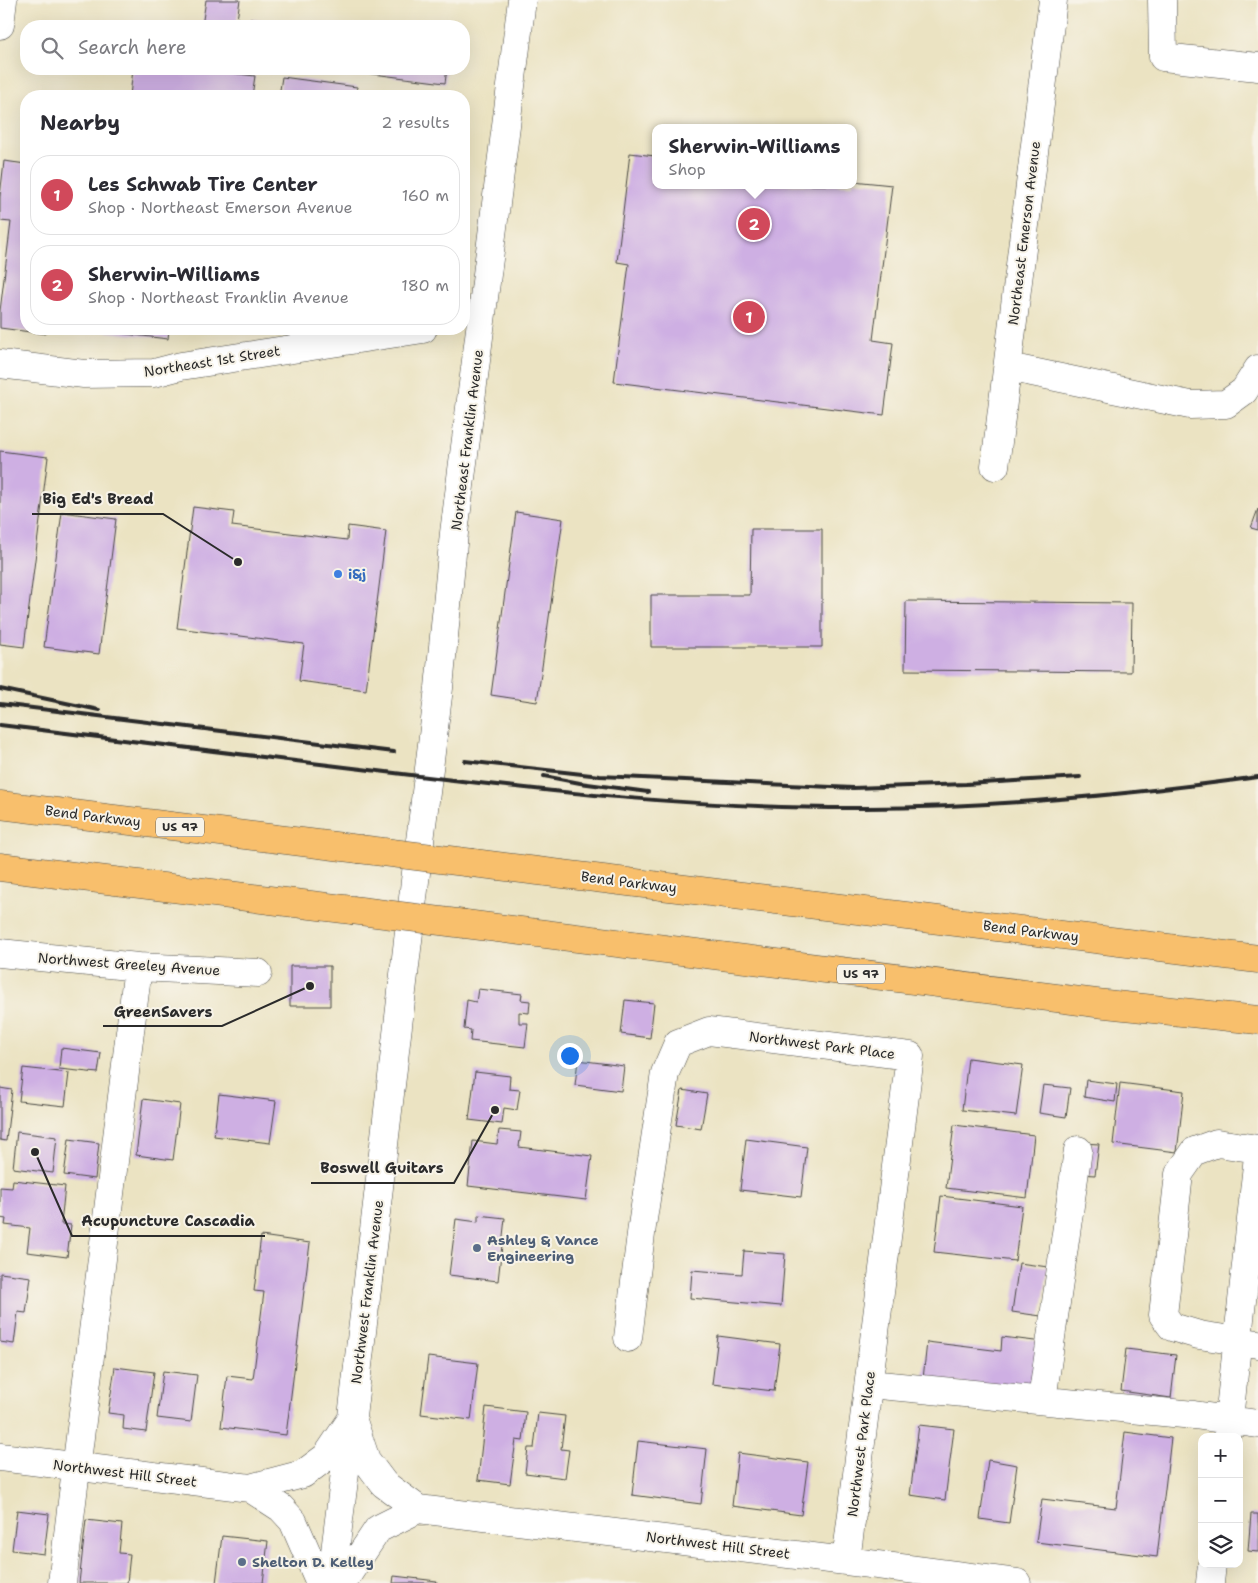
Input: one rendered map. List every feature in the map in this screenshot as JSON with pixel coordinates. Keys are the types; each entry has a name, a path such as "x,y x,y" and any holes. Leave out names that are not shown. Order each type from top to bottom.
{"highway":[{"name":"Bend Parkway","path":"0,805 1258,959"},
{"name":"US 97","path":"0,867 1096,1004 1258,1020"},
{"path":"1124,942 1258,941"}],"street":[{"path":"0,26 3,0"},
{"name":"Northeast Franklin Avenue","path":"415,881 439,688 473,321 522,0"},
{"name":"Northeast Emerson Avenue","path":"995,466 1053,0"},
{"path":"1162,0 1163,57 1258,67"},
{"name":"Northeast 1st Street","path":"0,364 84,374 154,373 181,366 384,335"},
{"path":"1008,368 1190,405 1226,404 1244,391 1258,369"},
{"name":"Northwest Franklin Avenue","path":"331,1583 415,881"},
{"name":"Northwest Greeley Avenue","path":"0,953 138,967 258,973"},
{"path":"62,1583 138,967"},
{"name":"Northwest Park Place","path":"628,1338 642,1226 665,1073 678,1043 709,1031 910,1056 846,1560"},
{"path":"1248,1342 1199,1336 1172,1327 1163,1315 1179,1174 1194,1151 1217,1144 1258,1148"},
{"path":"1042,1400 1078,1150"},
{"path":"1228,1428 1248,1342 1258,1156"},
{"path":"869,1384 1042,1400 1228,1428 1258,1424"},
{"name":"Northwest Hill Street","path":"0,1457 250,1488 303,1474 326,1456 352,1417"},
{"name":"Northwest Hill Street","path":"352,1417 366,1460 384,1484 418,1509 846,1560 1017,1583"},
{"name":"Northwest Hill Street","path":"250,1488 281,1508 293,1522 320,1583"},
{"path":"342,1583 378,1529 418,1509"},
{"path":"1210,1583 1212,1568"}],"building":[{"path":"206,0 240,0 237,20 203,20"},
{"path":"132,75 255,76 253,90 131,90"},
{"path":"381,75 446,75 445,83"},
{"path":"282,77 357,87 357,90 280,90"},
{"path":"630,153 652,156 652,189 857,189 857,181 892,185 873,340 893,343 884,415 614,382 629,264 617,262"},
{"path":"4,161 20,163 20,331 0,328 0,311 11,222 0,221 0,197"},
{"path":"134,335 168,335 168,339"},
{"path":"0,451 48,457 24,647 0,644"},
{"path":"193,507 234,512 232,526 347,540 348,526 386,531 366,690 299,681 304,644 177,628"},
{"path":"1258,509 1258,530 1251,528"},
{"path":"62,512 116,519 99,654 44,647"},
{"path":"516,512 563,519 537,702 491,695"},
{"path":"751,529 822,529 822,647 651,647 651,595 750,595"},
{"path":"906,601 1132,603 1131,672 905,670"},
{"path":"290,966 330,966 330,1006 290,1006"},
{"path":"478,989 522,994 521,1000 530,1001 529,1013 519,1012 519,1023 528,1023 525,1047 470,1041 471,1030 464,1029 467,1000 476,1002"},
{"path":"625,1000 654,1003 650,1038 621,1034"},
{"path":"61,1048 101,1053 98,1073 59,1069"},
{"path":"968,1058 1023,1065 1016,1116 962,1110"},
{"path":"578,1060 624,1066 621,1091 575,1085"},
{"path":"23,1068 69,1073 65,1106 19,1101"},
{"path":"475,1072 510,1076 509,1089 520,1090 517,1110 504,1108 502,1124 469,1120"},
{"path":"1086,1080 1117,1084 1115,1102 1084,1097"},
{"path":"1120,1083 1184,1091 1177,1152 1113,1144"},
{"path":"1043,1085 1070,1088 1066,1117 1039,1113"},
{"path":"0,1088 12,1090 6,1141 0,1140"},
{"path":"682,1090 707,1094 701,1129 676,1125"},
{"path":"219,1094 276,1101 270,1143 214,1136"},
{"path":"143,1099 180,1104 173,1160 136,1155"},
{"path":"954,1125 1034,1135 1027,1198 946,1188"},
{"path":"499,1130 521,1132 519,1147 592,1156 586,1200 468,1186 473,1141 497,1144"},
{"path":"17,1132 57,1137 53,1173 13,1168"},
{"path":"69,1139 99,1143 95,1179 64,1175"},
{"path":"746,1139 807,1147 801,1197 740,1190"},
{"path":"1082,1143 1099,1144 1095,1175 1079,1174"},
{"path":"13,1180 65,1186 61,1224 71,1225 67,1257 27,1252 30,1228 5,1225 6,1219 0,1218 0,1187 12,1188"},
{"path":"941,1196 1022,1206 1015,1261 934,1252"},
{"name":"Ashley & Vance Engineering","path":"478,1215 505,1218 498,1281 449,1275 456,1219 478,1222"},
{"path":"261,1236 310,1243 286,1435 221,1427 227,1376 253,1379 264,1292 254,1291"},
{"path":"744,1251 785,1254 781,1306 690,1298 692,1270 742,1274"},
{"path":"1019,1263 1048,1267 1041,1316 1012,1312"},
{"path":"0,1273 31,1277 26,1313 18,1312 14,1344 0,1342"},
{"path":"718,1336 780,1344 774,1391 712,1384"},
{"path":"1002,1337 1043,1342 1037,1392 923,1379 927,1342 1001,1351"},
{"path":"1126,1349 1176,1355 1171,1398 1121,1391"},
{"path":"428,1357 478,1363 471,1420 421,1414"},
{"path":"115,1367 154,1372 146,1432 123,1429 124,1415 108,1413"},
{"path":"163,1371 197,1375 191,1422 157,1418"},
{"path":"486,1407 526,1412 523,1441 516,1440 510,1484 478,1480"},
{"path":"538,1413 565,1416 561,1449 569,1450 565,1478 525,1473 528,1448 534,1448"},
{"path":"919,1425 954,1429 945,1500 910,1495"},
{"path":"1125,1432 1171,1438 1157,1557 1036,1542 1042,1499 1116,1508"},
{"path":"638,1441 707,1449 701,1504 632,1495"},
{"path":"738,1453 808,1462 801,1515 732,1506"},
{"path":"988,1460 1017,1465 1009,1523 980,1519"},
{"path":"17,1510 49,1514 44,1554 12,1550"},
{"path":"1251,1514 1258,1514 1258,1552 1248,1551"},
{"path":"86,1520 122,1524 119,1553 130,1554 127,1583 79,1583"},
{"name":"Shelton D. Kelley","path":"222,1536 268,1541 263,1583 216,1583"},
{"path":"394,1576 437,1581 436,1583 393,1583"}],"railway":[{"path":"0,689 99,710"},
{"path":"0,704 394,752"},
{"path":"0,725 561,792 683,802 805,808 915,807 1062,799 1258,777"},
{"path":"465,761 600,776 853,788 1080,777"},
{"path":"544,776 648,792"}],"place":[{"name":"Sherwin-Williams","path":"754,224"},
{"name":"Les Schwab Tire Center","path":"749,317"},
{"name":"Big Ed's Bread","path":"238,562"},
{"name":"i&j","path":"338,574"},
{"name":"GreenSavers","path":"310,986"},
{"name":"Boswell Guitars","path":"495,1110"},
{"name":"Acupuncture Cascadia","path":"35,1152"},
{"name":"Ashley & Vance Engineering","path":"477,1248"},
{"name":"Shelton D. Kelley","path":"242,1562"}]}
